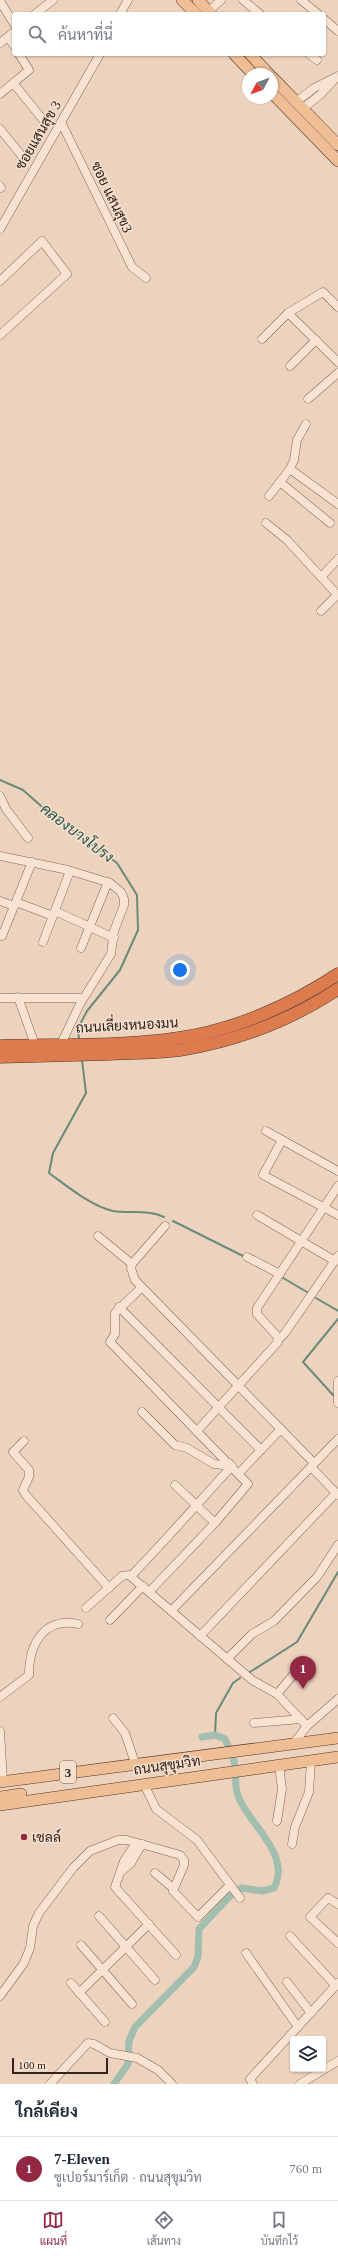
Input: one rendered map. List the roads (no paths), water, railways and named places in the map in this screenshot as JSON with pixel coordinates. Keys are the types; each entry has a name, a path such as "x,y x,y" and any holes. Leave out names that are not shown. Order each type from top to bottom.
{"highway":[{"name":"ถนนเลี่ยงหนองมน","path":"101,1048 205,1033 290,1002 338,974"},
{"name":"ถนนเลี่ยงหนองมน","path":"0,1046 34,1045 179,1050 228,1038 296,1014 338,989"},
{"name":"ถนนเลี่ยงหนองมน","path":"0,1057 64,1047"}],"main road":[{"path":"182,0 194,12"},
{"path":"198,0 209,12"},
{"path":"236,56 247,68"},
{"path":"252,56 263,68"},
{"path":"278,83 338,145"},
{"path":"278,99 338,161"},
{"name":"ถนนสุขุมวิท","path":"1,1781 338,1738"},
{"name":"ถนนสุขุมวิท","path":"0,1805 72,1793 338,1757"},
{"path":"0,1797 56,1789 72,1793"}],"street":[{"path":"38,12 52,0"},
{"path":"121,12 128,0"},
{"path":"211,12 221,0"},
{"path":"243,0 258,12"},
{"path":"301,0 316,12"},
{"path":"0,1 12,21"},
{"path":"326,21 338,30"},
{"path":"0,43 11,34"},
{"path":"0,94 14,84 29,70 20,56"},
{"name":"ซอยแสนสุข 3","path":"0,229 99,56"},
{"path":"312,56 317,60"},
{"path":"299,106 314,88 338,76"},
{"path":"14,84 44,122"},
{"name":"ซอย แสนสุข3","path":"60,122 132,267 146,278"},
{"path":"0,129 22,156"},
{"path":"0,281 42,241 67,274 0,335"},
{"path":"262,339 288,312 323,292 338,307"},
{"path":"288,312 338,362"},
{"path":"290,366 316,340"},
{"path":"308,399 338,374"},
{"path":"269,496 290,469 294,460 297,440 306,424"},
{"path":"290,469 338,504"},
{"path":"280,482 330,523"},
{"path":"266,523 287,540 336,592 321,611"},
{"path":"321,577 338,559"},
{"path":"0,796 3,811 28,838"},
{"path":"0,856 70,871 108,882 121,892 124,899 124,904 107,961 84,998 64,1047"},
{"path":"2,936 32,862"},
{"path":"43,942 70,871"},
{"path":"81,948 108,882"},
{"path":"0,901 54,914 90,927 114,938"},
{"path":"18,997 34,1045"},
{"path":"0,998 84,998"},
{"path":"266,1131 338,1171"},
{"path":"282,1140 263,1175 338,1215"},
{"path":"279,1339 256,1311 338,1186"},
{"path":"197,1431 277,1345 279,1339 285,1333 336,1258 302,1241 257,1215"},
{"path":"165,1226 132,1264 132,1274 141,1288 240,1386 281,1429 337,1494 200,1636"},
{"path":"98,1236 132,1264"},
{"path":"247,1258 280,1274"},
{"path":"110,1620 147,1588 215,1523 248,1486 247,1481 110,1342 115,1334 115,1313 119,1307 141,1288"},
{"path":"119,1307 261,1450"},
{"path":"338,1381 338,1403"},
{"path":"142,1412 175,1445 188,1448 214,1464 230,1465"},
{"path":"239,1473 281,1429"},
{"path":"172,1610 338,1439"},
{"path":"24,1441 13,1452 29,1470 29,1477 23,1490 25,1494 109,1588"},
{"path":"131,1576 172,1534 230,1465"},
{"path":"175,1485 215,1523"},
{"path":"227,1659 252,1634 274,1621 312,1582 323,1569 338,1545"},
{"path":"86,1608 122,1576 127,1574 131,1576 147,1588 252,1680 277,1694 304,1722"},
{"path":"0,1698 29,1675 34,1650 42,1633 55,1623 65,1621 78,1624"},
{"path":"277,1694 300,1668"},
{"path":"294,1743 304,1722 338,1699"},
{"path":"113,1718 125,1733 135,1763"},
{"path":"254,1723 304,1722"},
{"path":"0,1731 1,1781"},
{"path":"292,1844 295,1827 309,1792 310,1762"},
{"path":"277,1821 282,1789 279,1765"},
{"path":"144,1784 156,1809 197,1840 240,1898"},
{"path":"0,1996 24,1963 30,1948 33,1926 39,1913 82,1857 90,1851 118,1840 139,1843 180,1855 184,1860 184,1865 173,1888 174,1894 198,1917 232,1888"},
{"path":"139,1843 131,1863 122,1871 115,1886 176,1955"},
{"path":"155,1873 173,1888"},
{"path":"338,1904 328,1898 310,1917 338,1943"},
{"path":"99,1916 155,1980"},
{"path":"79,1993 149,1924"},
{"path":"253,2084 250,2079 337,1985 290,1936"},
{"path":"81,1945 132,2004"},
{"path":"246,1952 298,2027"},
{"path":"287,1982 311,2013"},
{"path":"70,1983 105,2022"},
{"path":"50,2084 88,2043 118,2055 131,2056 158,2070 172,2084"},
{"path":"306,2083 338,2061"}],"waterway":[{"name":"คลองบางโปรง","path":"0,780 23,790 49,813 117,863 137,895 138,930 120,970 87,1011 78,1028 79,1040"},
{"path":"82,1060 86,1093 53,1153 49,1173 96,1205 113,1211 145,1212 164,1217"},
{"path":"173,1221 245,1257"},
{"path":"283,1278 307,1292"},
{"path":"316,1298 338,1311"},
{"path":"333,1395 303,1362 338,1319"},
{"path":"250,1672 297,1642 338,1572"},
{"path":"215,1735 216,1713 233,1683 240,1678"},
{"name":"คลองบางโปรง","path":"114,2084 128,2064 129,2041 135,2027 194,1967 198,1957 199,1929 230,1896 241,1888 262,1891 274,1888 278,1875 278,1863 267,1840 243,1807 238,1796 232,1753 225,1739 215,1735 202,1737"}],"place":[{"name":"7-Eleven","path":"303,1689"},
{"name":"เชลล์","path":"24,1837"}]}
